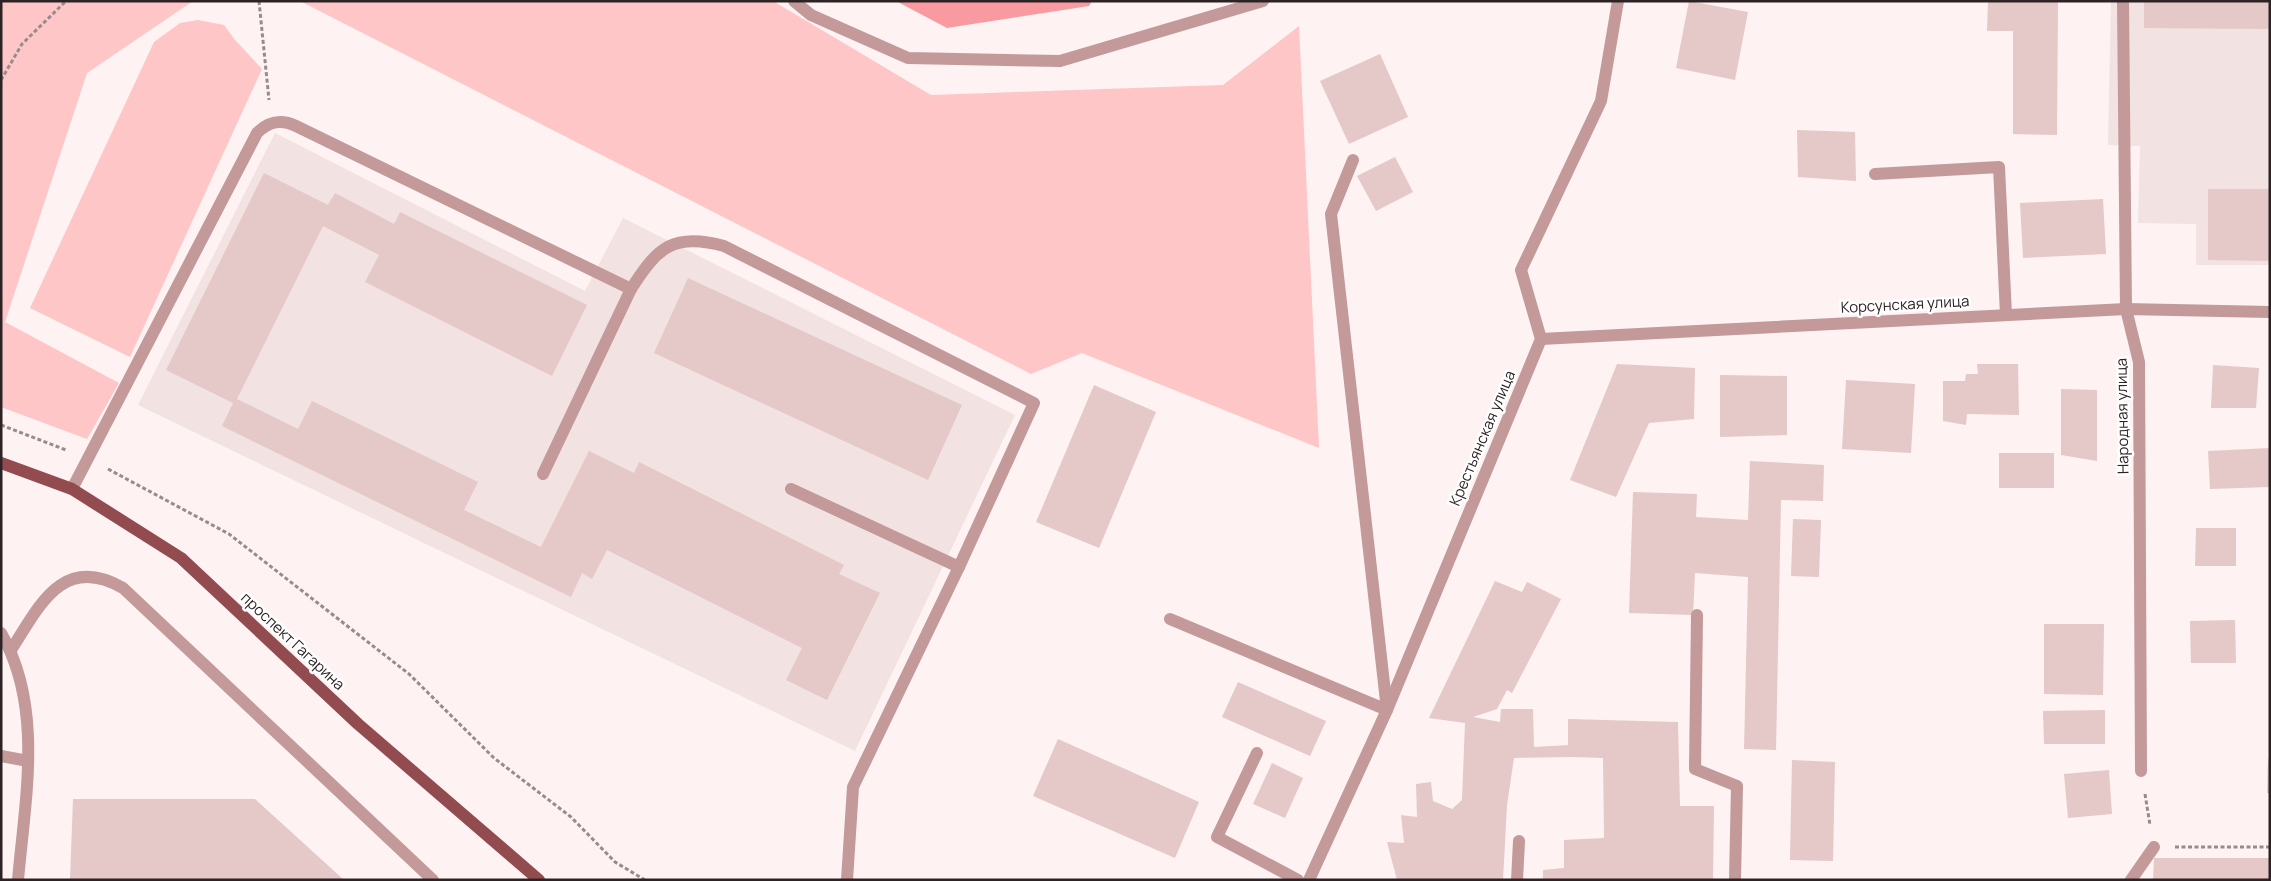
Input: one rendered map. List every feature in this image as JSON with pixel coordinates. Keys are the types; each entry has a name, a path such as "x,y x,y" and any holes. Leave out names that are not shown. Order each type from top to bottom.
{"main road":[{"name":"проспект Гагарина","path":"1,463 72,489 181,558 358,724 539,880"}],"street":[{"path":"794,1 811,15 908,58 1060,61 1263,1"},
{"path":"1541,339 1520,270 1601,101 1618,1"},
{"name":"Народная улица","path":"2123,1 2126,309 2139,362 2141,772"},
{"path":"72,489 257,133 271,123 288,122 631,289"},
{"path":"1170,619 1387,710 1331,214 1352,160"},
{"path":"1875,174 1999,167 2006,315"},
{"path":"543,474 631,289 649,260 665,248 684,242 704,241 724,246 1034,403 959,567 853,787 847,880"},
{"name":"Корсунская улица","path":"1541,339 2126,309 2270,312"},
{"name":"Крестьянская улица","path":"1309,880 1387,710 1541,339"},
{"path":"791,489 959,567"},
{"path":"11,650 43,602 55,588 70,579 88,576 107,579 123,588 433,880"},
{"path":"1697,616 1695,769 1737,786 1734,880"},
{"path":"1,633 11,650 26,705 28,761 18,880"},
{"path":"1257,753 1217,837 1298,880"},
{"path":"1,756 28,761"},
{"path":"1517,880 1519,841"},
{"path":"2131,880 2154,847"}],"path":[{"path":"1,80 22,44 66,1"},
{"path":"259,1 271,123"},
{"path":"1,425 88,458 229,534 409,674 494,758 571,817 615,862 645,880"},
{"path":"2141,772 2154,847 2270,847"}],"shaded area":[{"path":"1,1 193,1 87,73 5,322 119,383 87,439 1,407"},
{"path":"300,1 773,1 931,95 1223,85 1299,26 1319,448 1082,353 1031,374"},
{"path":"896,1 1092,1 1089,6 947,28"},
{"path":"2111,1 2270,1 2270,265 2196,265 2196,224 2138,223 2140,146 2108,145"},
{"path":"198,20 224,25 262,69 130,357 30,308 154,42 180,23"},
{"path":"275,133 585,291 623,218 1015,415 855,751 138,405"}],"building":[{"path":"1689,1 1748,12 1735,80 1676,68"},
{"path":"1988,1 2058,1 2057,135 2013,134 2013,31 1987,31"},
{"path":"2144,1 2270,1 2270,29 2144,28"},
{"path":"1380,54 1408,117 1349,144 1320,81"},
{"path":"1797,130 1855,132 1856,181 1798,177"},
{"path":"1395,157 1413,192 1376,211 1357,176"},
{"path":"264,173 328,205 335,193 394,224 400,212 587,305 552,376 365,282 379,255 323,226 237,399 298,429 312,401 478,482 464,510 541,547 589,451 634,473 639,462 844,565 839,574 880,593 827,700 786,680 802,648 607,550 592,579 582,573 571,597 222,426 233,403 166,370"},
{"path":"2208,189 2270,189 2270,261 2208,260"},
{"path":"2103,199 2106,254 2023,258 2020,203"},
{"path":"688,278 962,405 928,480 654,353"},
{"path":"1617,364 1695,368 1694,419 1649,423 1616,497 1570,480"},
{"path":"1977,364 2018,364 2019,415 1967,414 1966,425 1943,421 1943,381 1965,381 1966,374 1978,374"},
{"path":"2213,365 2259,368 2256,408 2211,408"},
{"path":"1720,375 1787,376 1787,435 1720,437"},
{"path":"1846,380 1915,384 1911,453 1842,449"},
{"path":"1094,385 1156,412 1099,548 1036,522"},
{"path":"2061,389 2097,390 2097,461 2061,455"},
{"path":"2270,448 2270,487 2210,489 2208,451"},
{"path":"1999,453 2054,453 2054,488 1999,488"},
{"path":"1750,461 1824,465 1823,501 1781,500 1776,750 1744,749 1748,577 1695,573 1693,615 1629,613 1633,492 1697,494 1696,517 1748,520"},
{"path":"1793,519 1821,520 1819,577 1791,576"},
{"path":"2196,528 2236,528 2236,566 2195,566"},
{"path":"1495,581 1522,592 1527,582 1561,599 1512,693 1507,690 1497,709 1473,717 1500,722 1501,709 1533,709 1534,747 1568,745 1568,719 1678,722 1680,806 1714,806 1713,880 1543,880 1543,870 1564,868 1564,840 1604,838 1603,758 1573,757 1514,758 1507,805 1503,880 1397,880 1387,842 1404,843 1401,815 1417,817 1416,784 1431,782 1433,801 1452,809 1462,800 1465,723 1429,718"},
{"path":"2235,620 2236,663 2191,663 2190,621"},
{"path":"2044,624 2104,624 2103,695 2044,694"},
{"path":"1238,682 1326,721 1310,756 1222,717"},
{"path":"2105,710 2105,744 2044,744 2043,711"},
{"path":"1058,739 1199,802 1175,858 1033,796"},
{"path":"2268,759 2270,759 2270,793 2267,793"},
{"path":"1792,760 1835,762 1833,861 1790,860"},
{"path":"1272,763 1303,778 1285,818 1253,804"},
{"path":"2109,770 2112,814 2068,818 2064,774"},
{"path":"73,799 255,799 344,880 70,880"},
{"path":"2154,858 2270,858 2270,880 2153,880"}]}
